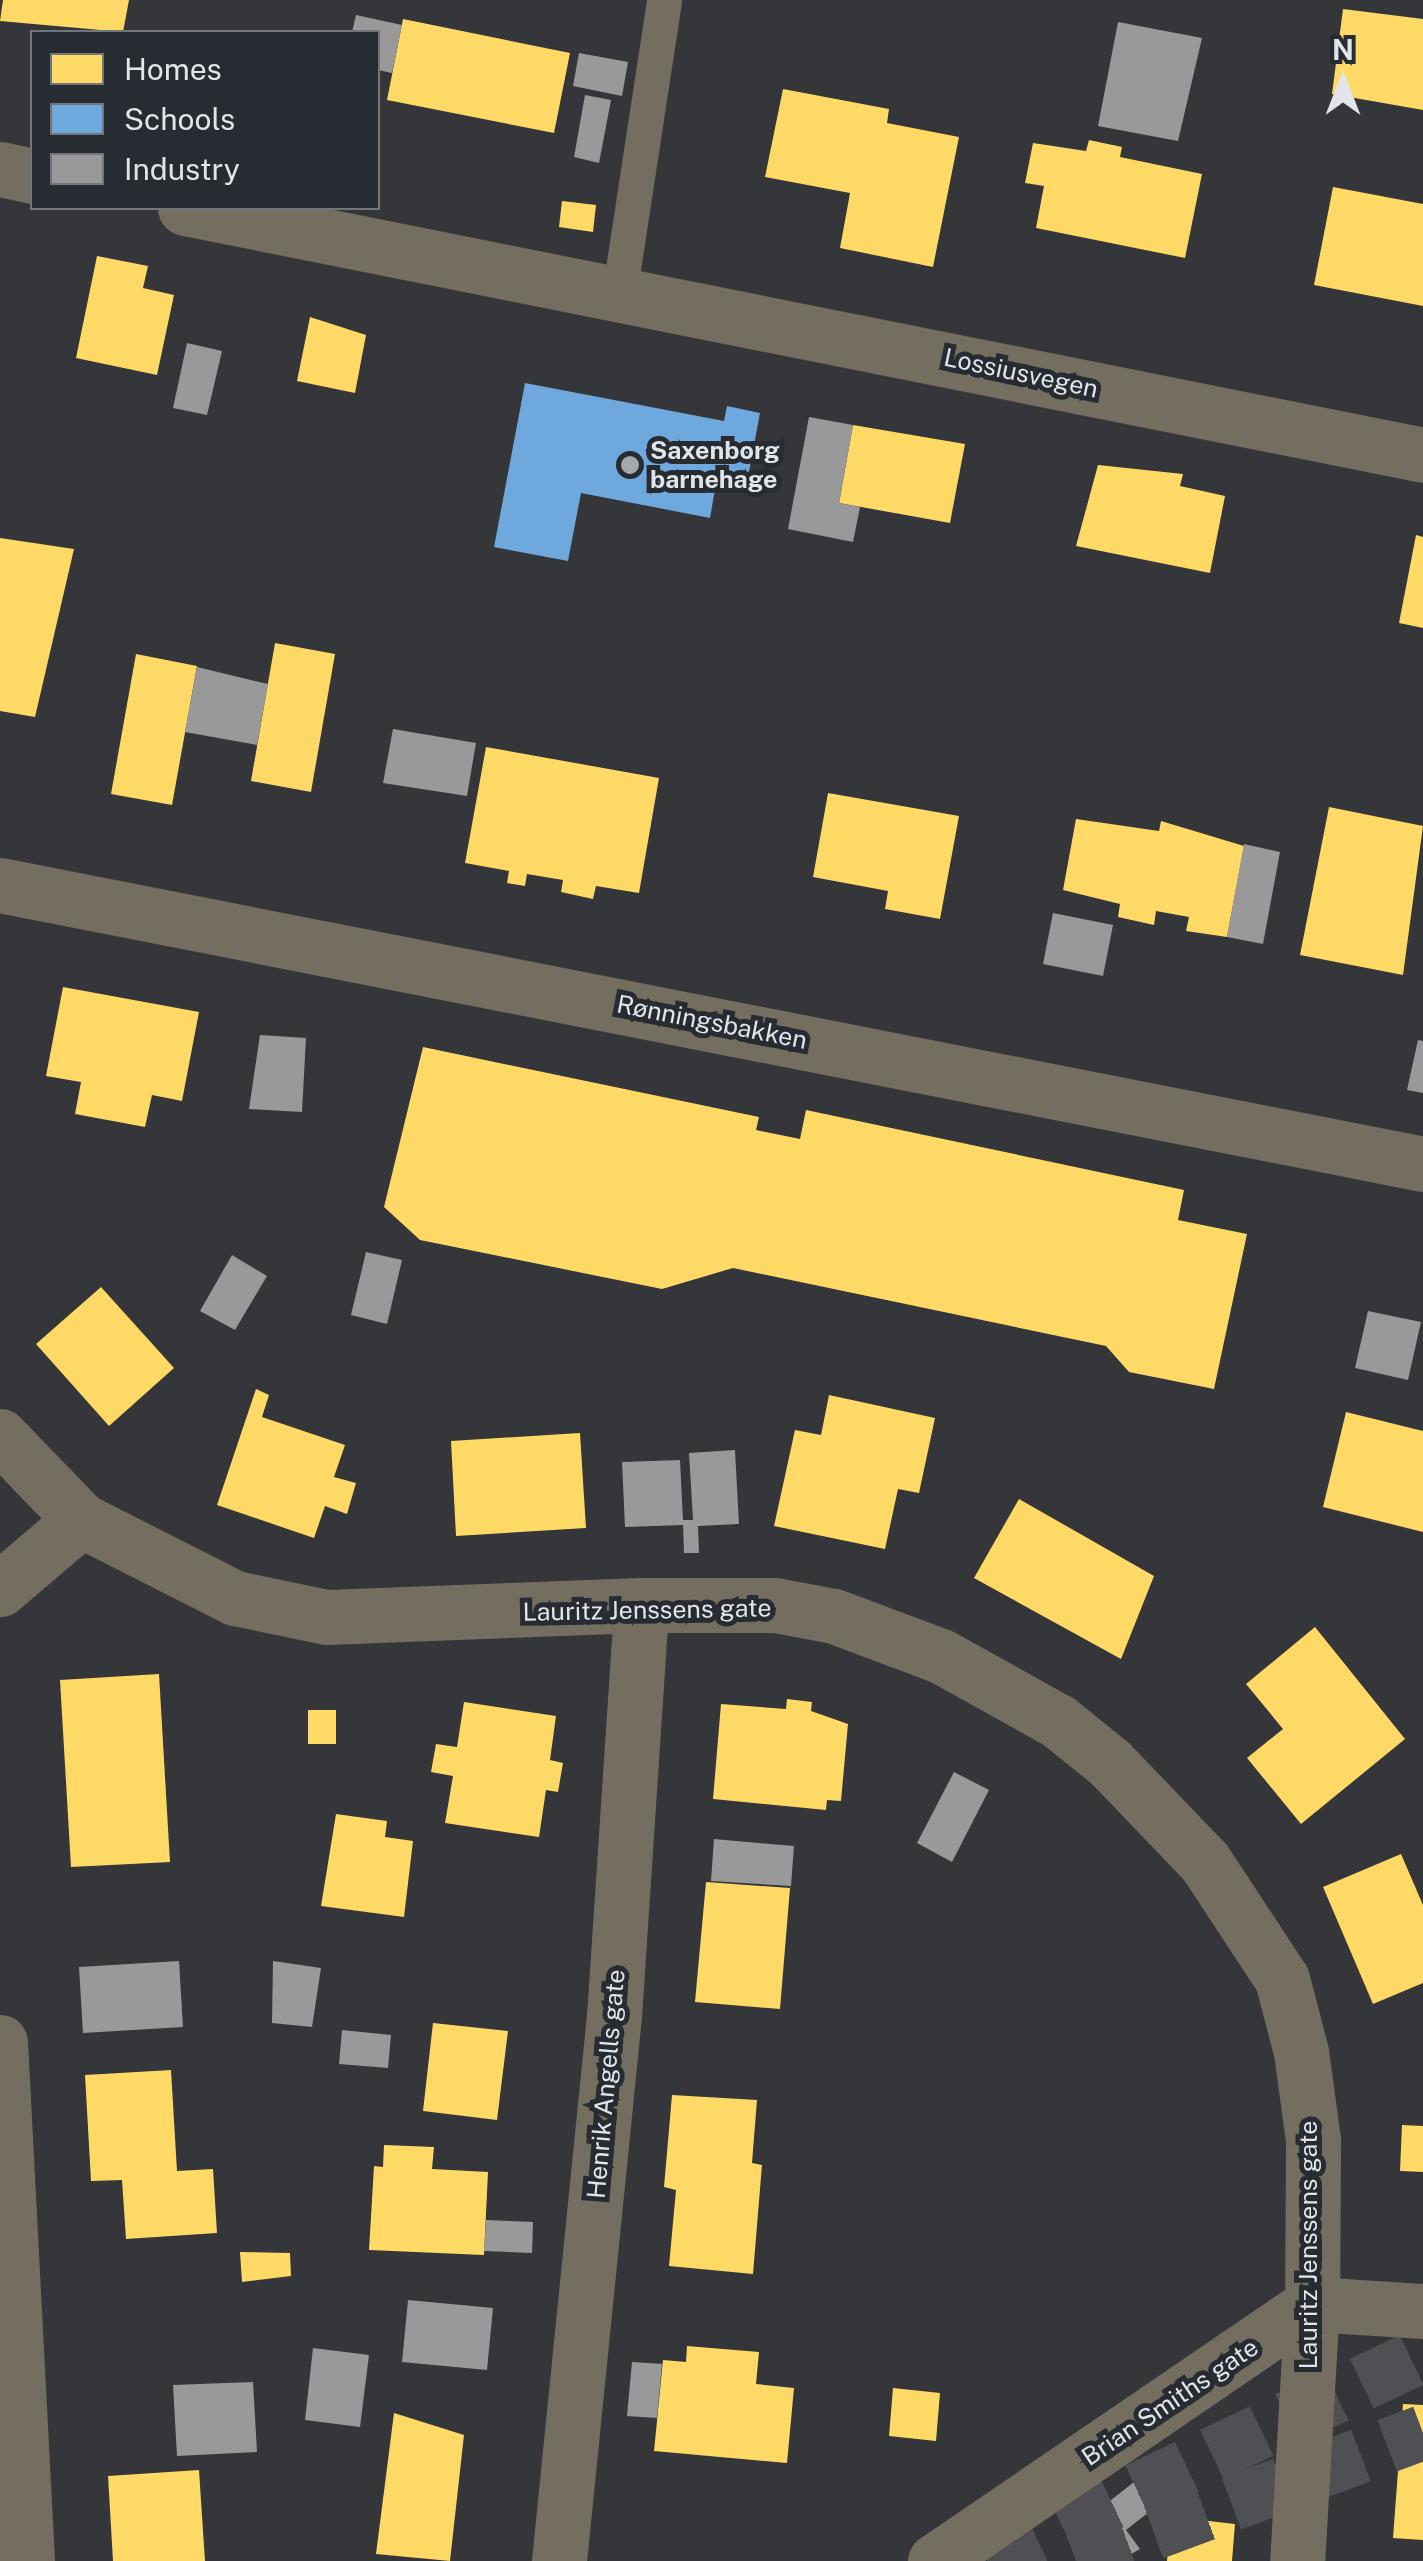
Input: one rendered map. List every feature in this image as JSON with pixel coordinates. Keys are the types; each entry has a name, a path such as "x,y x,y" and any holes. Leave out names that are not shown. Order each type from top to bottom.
{"street":[{"path":"0,170 30,176"},
{"name":"Lossiusvegen","path":"195,210 1423,455"},
{"name":"Rønningsbakken","path":"0,885 1423,1164"},
{"name":"Lauritz Jenssens gate","path":"0,1436 81,1520 235,1598 327,1618 641,1606 775,1606 834,1616 958,1665 1058,1721 1124,1777 1205,1862 1282,1979 1313,2140 1312,2304 1298,2561"},
{"path":"0,1589 81,1520"},
{"name":"Henrik Angells gate","path":"559,2561 614,2016 641,1606"},
{"path":"0,2042 26,2561"},
{"path":"1312,2304 1423,2311"},
{"name":"Brian Smiths gate","path":"935,2561 1312,2304"}],"lane":[{"path":"618,295 664,0"}],"building: Homes":[{"path":"3,0 129,0 123,30 0,21"},
{"path":"1343,9 1423,19 1423,110 1332,94"},
{"path":"403,19 570,53 554,133 387,100"},
{"path":"783,89 889,109 887,123 959,137 933,267 840,248 850,193 765,177"},
{"path":"1089,140 1122,147 1120,157 1202,174 1185,258 1036,228 1044,186 1025,183 1033,143 1086,151"},
{"path":"1333,187 1423,204 1423,306 1314,285"},
{"path":"562,201 596,205 593,232 559,227"},
{"path":"97,256 148,266 143,288 174,295 157,375 76,358"},
{"path":"310,317 366,335 355,393 297,381"},
{"path":"853,425 965,444 950,523 839,503"},
{"path":"1098,465 1183,474 1180,486 1225,496 1210,573 1076,546"},
{"path":"1416,535 1423,537 1423,628 1399,623"},
{"path":"0,538 74,549 35,717 0,711"},
{"path":"275,643 335,654 311,792 251,781"},
{"path":"136,654 197,666 172,805 111,794"},
{"path":"486,747 659,778 639,893 596,886 593,899 561,892 563,880 527,874 525,886 507,883 509,871 465,863"},
{"path":"828,793 959,816 940,919 885,909 888,891 813,877"},
{"path":"1329,807 1423,826 1403,975 1300,955"},
{"path":"1076,819 1159,831 1161,821 1244,846 1227,937 1186,931 1189,917 1156,911 1154,925 1118,917 1120,904 1063,890"},
{"path":"63,987 199,1012 182,1101 152,1095 145,1127 75,1114 81,1082 46,1076"},
{"path":"423,1047 759,1117 756,1130 800,1139 806,1110 1184,1190 1178,1220 1247,1234 1214,1389 1129,1372 1106,1346 733,1268 662,1289 420,1240 384,1207"},
{"path":"101,1287 174,1368 109,1426 36,1344"},
{"path":"256,1389 269,1395 262,1417 345,1445 334,1477 356,1483 347,1514 325,1506 314,1538 217,1505"},
{"path":"829,1395 935,1418 919,1493 898,1489 885,1549 774,1526 795,1430 821,1435"},
{"path":"1346,1412 1423,1431 1423,1532 1323,1507"},
{"path":"580,1433 586,1528 456,1536 451,1441"},
{"path":"1019,1499 1154,1576 1121,1659 974,1578"},
{"path":"1315,1627 1405,1739 1301,1824 1247,1758 1283,1729 1246,1684"},
{"path":"159,1674 170,1862 71,1867 60,1680"},
{"path":"787,1699 812,1702 811,1711 848,1724 841,1801 827,1800 826,1810 713,1799 721,1704 786,1709"},
{"path":"464,1702 556,1716 550,1760 563,1763 558,1792 546,1790 539,1837 445,1823 453,1776 431,1772 436,1744 457,1747"},
{"path":"308,1710 336,1710 336,1744 308,1744"},
{"path":"336,1814 387,1821 385,1837 413,1841 404,1917 321,1906"},
{"path":"1401,1854 1423,1905 1423,1983 1373,2004 1323,1887"},
{"path":"706,1882 790,1888 780,2009 695,2002"},
{"path":"433,2023 508,2031 497,2120 423,2111"},
{"path":"171,2070 177,2171 213,2169 217,2233 126,2239 122,2180 91,2181 85,2075"},
{"path":"672,2095 757,2100 752,2163 762,2165 753,2274 669,2266 676,2190 664,2187"},
{"path":"1402,2125 1423,2126 1423,2172 1400,2171"},
{"path":"384,2145 434,2147 432,2169 488,2172 484,2255 369,2250 374,2166 383,2167"},
{"path":"240,2252 290,2253 291,2276 242,2282"},
{"path":"687,2346 759,2352 756,2384 794,2388 787,2463 654,2451 663,2360 686,2362"},
{"path":"893,2388 940,2393 936,2441 889,2436"},
{"path":"1403,2404 1423,2405 1423,2540 1393,2538"},
{"path":"394,2413 464,2435 450,2561 376,2554"},
{"path":"199,2470 205,2561 113,2561 108,2476"},
{"path":"1200,2520 1235,2524 1232,2561 1167,2561 1170,2527 1200,2529"}],"building: Schools":[{"path":"525,383 724,421 727,406 760,413 748,477 718,472 710,518 581,493 568,561 494,547"}],"building: Industry":[{"path":"356,15 402,25 392,73 380,70 380,30 352,30"},
{"path":"1118,22 1202,38 1178,141 1098,126"},
{"path":"579,53 628,62 622,96 573,86"},
{"path":"585,95 611,100 599,163 574,157"},
{"path":"187,343 222,351 207,415 173,408"},
{"path":"809,417 853,425 839,503 860,507 853,542 788,529"},
{"path":"197,667 268,684 257,745 185,732"},
{"path":"393,729 476,743 467,796 383,783"},
{"path":"1244,844 1280,852 1263,944 1227,937"},
{"path":"1053,913 1113,925 1103,976 1043,964"},
{"path":"260,1035 306,1038 302,1112 249,1109"},
{"path":"1418,1040 1423,1041 1423,1093 1407,1090"},
{"path":"366,1252 402,1260 387,1324 351,1315"},
{"path":"232,1255 267,1276 235,1330 200,1311"},
{"path":"1368,1311 1421,1322 1408,1380 1355,1368"},
{"path":"735,1450 739,1524 698,1526 699,1553 684,1553 683,1525 625,1527 622,1462 680,1460 683,1520 693,1520 689,1453"},
{"path":"954,1772 989,1790 952,1862 917,1843"},
{"path":"714,1839 794,1846 791,1886 711,1881"},
{"path":"179,1961 183,2027 83,2033 79,1967"},
{"path":"273,1961 321,1968 312,2027 272,2023"},
{"path":"342,2030 391,2035 388,2068 339,2064"},
{"path":"486,2220 533,2222 532,2253 484,2251"},
{"path":"408,2300 493,2308 487,2370 402,2362"},
{"path":"313,2348 369,2355 360,2427 305,2420"},
{"path":"632,2362 662,2364 657,2418 627,2416"},
{"path":"253,2382 257,2452 177,2456 173,2385"},
{"path":"1134,2482 1154,2508 1126,2530 1140,2549 1119,2561 1087,2519"}],"tunnel":[{"path":"987,2561 1423,2354"},
{"path":"1076,2561 1423,2432"}],"place":[{"name":"Saxenborg barnehage","path":"630,465"}]}
